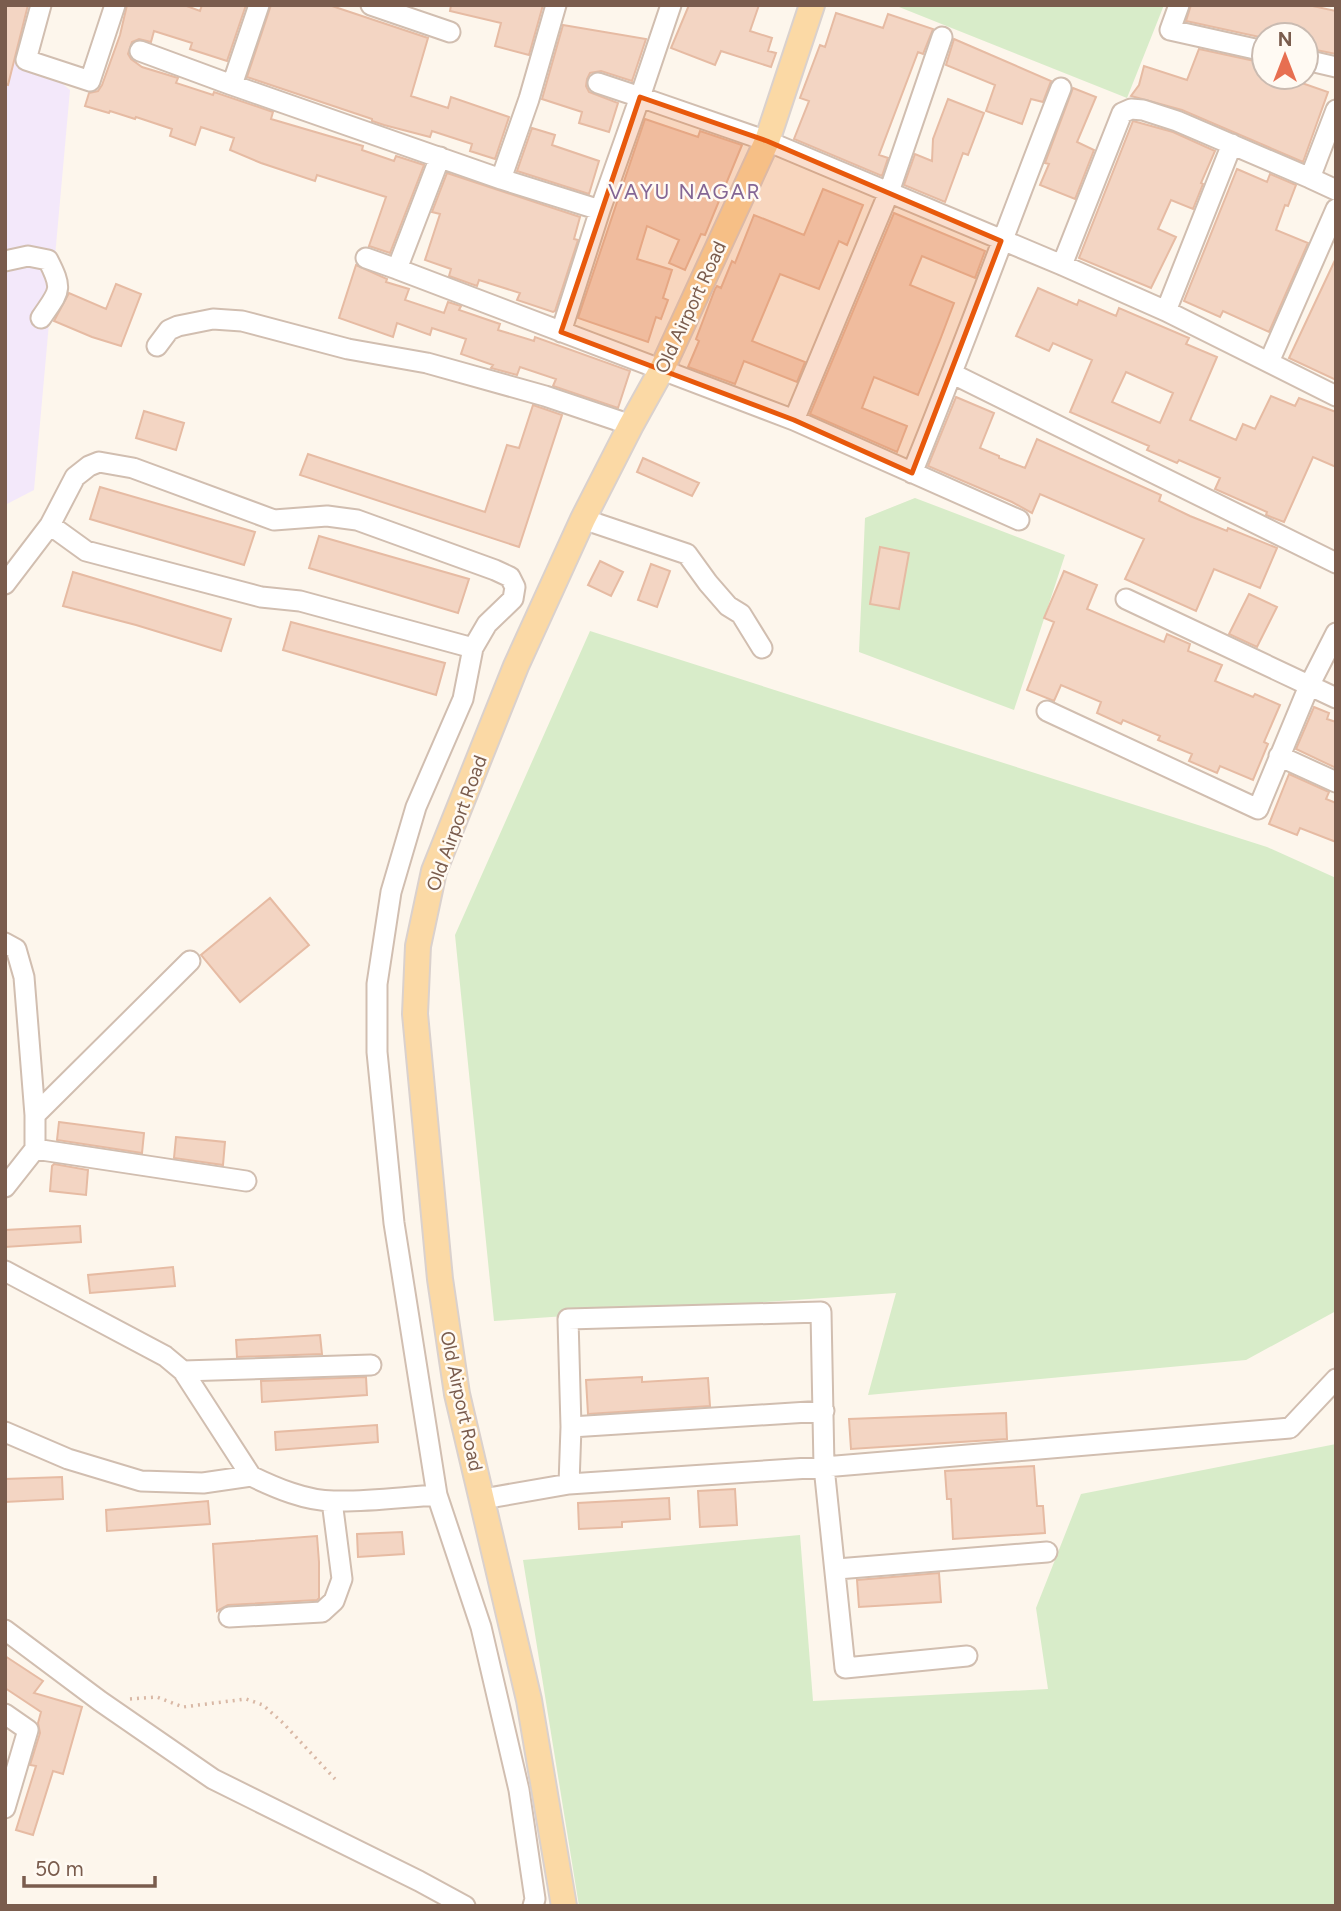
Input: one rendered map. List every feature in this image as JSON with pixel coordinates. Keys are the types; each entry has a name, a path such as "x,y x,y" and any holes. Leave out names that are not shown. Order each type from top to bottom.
{"main road":[{"name":"Old Airport Road","path":"564,1906 529,1700 457,1394 440,1279 415,1014 418,946 434,871 516,666 583,519 661,371 767,141 812,5"}],"street":[{"path":"41,5 26,60 90,81 115,5"},
{"path":"232,85 259,5"},
{"path":"372,5 450,32"},
{"path":"501,179 556,5"},
{"path":"561,332 671,5"},
{"path":"1179,5 1170,30 1250,48"},
{"path":"794,420 889,192 942,37"},
{"path":"140,51 501,179 600,210"},
{"path":"598,83 767,141 1062,265 1166,311 1336,396"},
{"path":"912,473 953,374 1061,88"},
{"path":"1062,265 1122,113 1131,109 1143,110 1233,144 1336,190"},
{"path":"1310,178 1336,110"},
{"path":"1166,311 1233,144"},
{"path":"397,269 440,157"},
{"path":"1269,362 1336,209"},
{"path":"5,261 28,256 48,260 58,280 59,291 41,318"},
{"path":"366,258 794,420 1018,520"},
{"path":"158,346 169,330 178,326 213,319 242,321 348,349 426,363 545,396 631,425"},
{"path":"953,374 1336,563"},
{"path":"5,584 50,525 75,477 99,462 133,468 274,520 327,516 357,520 481,564 510,577 515,587 513,599 487,624 473,648 463,699 416,807 394,880 377,984 377,1052 394,1223 438,1495 481,1627 519,1790 535,1899 533,1906"},
{"path":"583,519 687,554 728,606 741,614 762,648"},
{"path":"50,525 86,551 261,597 300,601 473,648"},
{"path":"1126,599 1336,698"},
{"path":"1047,711 1258,809 1309,686 1336,633"},
{"path":"1279,756 1336,782"},
{"path":"5,943 16,949 24,977 35,1115 35,1149 5,1187"},
{"path":"35,1115 190,961"},
{"path":"35,1149 246,1181"},
{"path":"5,1270 165,1356 183,1371 251,1476"},
{"path":"569,1484 571,1427 568,1319 821,1312 824,1467 837,1569 845,1668 967,1656"},
{"path":"183,1371 371,1365"},
{"path":"483,1499 569,1484 824,1467 1290,1428 1336,1379"},
{"path":"571,1427 824,1411"},
{"path":"5,1432 68,1459 141,1481 203,1483 251,1476 290,1492 332,1502 438,1495"},
{"path":"229,1617 322,1612 334,1601 342,1579 332,1502"},
{"path":"837,1569 1047,1552"},
{"path":"5,1630 100,1701 213,1779 466,1906"},
{"path":"5,1714 28,1730 5,1808"}],"path":[{"path":"100,1701 157,1697 183,1707 246,1699 263,1705 335,1779"}],"highlighted area":[{"path":"640,97 767,141 1001,241 912,473 794,420 561,332"}],"shaded area":[{"path":"5,36 70,90 34,490 5,505"}],"green space":[{"path":"894,5 1164,5 1127,98"},
{"path":"915,498 1065,555 1014,710 859,652 865,518"},
{"path":"590,631 1267,847 1336,878 1336,1311 1246,1360 868,1395 896,1293 494,1321 455,935"},
{"path":"1336,1444 1336,1906 579,1906 523,1560 800,1535 813,1701 1048,1689 1036,1608 1081,1494"}],"building":[{"path":"5,5 28,5 8,85 5,84"},
{"path":"127,5 184,5 200,11 202,5 246,5 227,61 190,49 192,43 154,31 151,42 139,39 132,42 128,54 142,67 178,78 176,83 213,95 214,92 273,112 271,119 363,146 362,150 394,161 396,156 424,165 390,253 369,246 386,197 317,175 315,181 261,163 230,150 234,138 201,127 195,145 170,136 172,129 136,117 135,119 85,106 89,93 98,91 102,85 120,35"},
{"path":"271,5 329,5 428,38 411,96 448,108 451,97 509,117 495,159 470,151 472,144 432,131 430,137 384,125 247,77"},
{"path":"451,5 543,5 529,55 495,46 501,23 450,11"},
{"path":"689,5 759,5 750,31 772,38 768,51 776,53 771,67 721,51 715,65 671,48"},
{"path":"1191,5 1308,5 1336,11 1336,54 1320,51 1320,21 1250,21 1250,35 1186,21"},
{"path":"836,13 883,28 888,14 933,29 923,54 918,52 879,155 888,158 882,176 794,139 809,101 800,98 820,45 825,47"},
{"path":"563,25 646,39 632,81 601,71 590,73 587,79 589,92 618,103 609,132 579,123 582,112 542,99"},
{"path":"954,39 1051,81 1043,102 1031,99 1022,124 986,111 995,85 946,65"},
{"path":"1199,49 1250,60 1250,91 1320,89 1328,92 1303,162 1182,110 1131,96 1139,85 1144,66 1187,80"},
{"path":"1073,88 1096,97 1077,142 1094,150 1075,199 1040,185 1049,164 1045,163"},
{"path":"948,99 984,113 968,155 963,153 945,202 904,185 915,154 932,161 933,139"},
{"path":"645,119 698,137 700,131 742,145 705,235 701,234 685,270 669,263 679,240 647,226 637,259 672,270 663,298 668,300 661,319 656,317 648,342 578,318"},
{"path":"1133,121 1173,132 1215,151 1193,209 1171,200 1158,229 1176,237 1151,288 1079,258"},
{"path":"532,128 555,135 552,145 599,161 589,194 517,171"},
{"path":"1237,169 1267,182 1270,174 1296,185 1276,230 1308,243 1269,332 1223,311 1220,317 1184,301"},
{"path":"447,173 580,217 574,239 578,240 555,311 517,300 520,293 479,280 477,286 449,276 451,269 425,260 440,214 432,212"},
{"path":"823,189 863,205 847,245 839,241 819,289 780,274 752,341 805,362 797,382 744,361 735,384 688,367 715,289 717,286 721,288 732,261 735,263 754,215 804,235"},
{"path":"894,213 985,251 975,278 922,256 910,285 954,303 940,340 918,395 874,377 862,408 907,426 897,452 810,414"},
{"path":"1336,258 1336,380 1289,358"},
{"path":"356,265 387,279 386,282 409,289 405,300 444,313 448,302 461,306 459,310 500,324 498,330 534,341 535,337 630,371 618,408 553,386 556,379 520,367 517,375 491,368 493,365 461,354 466,339 432,328 430,335 397,323 393,337 339,318"},
{"path":"116,284 141,294 121,346 54,321 69,293 106,309"},
{"path":"1038,288 1077,305 1079,300 1116,316 1119,308 1189,338 1186,344 1217,357 1190,420 1236,440 1243,424 1255,429 1271,396 1295,406 1299,398 1336,412 1336,467 1313,457 1284,522 1266,515 1267,512 1215,489 1220,478 1179,460 1177,463 1147,450 1149,446 1070,412 1092,360 1053,343 1049,351 1016,336","holes":["1126,372 1173,393 1160,423 1112,402"]},
{"path":"956,397 994,413 980,448 999,458 1025,468 1037,439 1161,495 1159,501 1190,516 1277,548 1260,588 1214,569 1196,611 1125,579 1144,539 1040,494 1032,513 928,466"},
{"path":"533,405 562,415 519,547 300,475 308,454 485,512 507,445 519,448"},
{"path":"144,411 184,423 176,450 136,438"},
{"path":"643,458 699,483 692,496 637,472"},
{"path":"100,487 255,532 244,565 90,519"},
{"path":"319,536 469,579 458,613 309,568"},
{"path":"880,547 909,553 899,609 870,604"},
{"path":"600,561 623,572 611,596 588,585"},
{"path":"651,564 670,571 657,607 638,600"},
{"path":"1064,571 1097,585 1087,609 1164,642 1167,634 1190,644 1188,651 1222,665 1215,681 1280,705 1264,742 1268,744 1253,780 1220,766 1217,773 1189,761 1192,754 1158,740 1160,736 1123,720 1121,724 1097,713 1101,702 1061,685 1054,701 1027,690 1054,622 1044,618"},
{"path":"73,572 231,619 221,651 63,606"},
{"path":"1249,594 1277,607 1257,647 1229,634"},
{"path":"291,622 445,663 436,695 283,650"},
{"path":"1314,707 1329,713 1327,719 1336,722 1336,768 1296,749"},
{"path":"1289,774 1329,792 1326,799 1336,803 1336,842 1300,828 1297,835 1269,824"},
{"path":"270,898 309,945 240,1002 201,955"},
{"path":"59,1122 144,1133 142,1153 57,1140"},
{"path":"176,1137 225,1142 223,1165 174,1158"},
{"path":"54,1164 88,1170 86,1195 50,1191"},
{"path":"80,1226 81,1242 5,1247 5,1230"},
{"path":"173,1267 175,1286 90,1293 88,1275"},
{"path":"320,1335 322,1354 237,1357 236,1340"},
{"path":"366,1377 367,1395 262,1402 261,1381"},
{"path":"642,1377 642,1382 708,1378 710,1406 588,1414 586,1380"},
{"path":"1006,1413 1007,1439 851,1449 849,1419"},
{"path":"377,1425 378,1442 276,1450 275,1432"},
{"path":"1034,1466 1037,1506 1043,1506 1045,1533 953,1539 951,1499 947,1499 945,1471"},
{"path":"62,1477 63,1499 5,1502 5,1479"},
{"path":"735,1489 737,1525 700,1527 698,1491"},
{"path":"669,1498 670,1519 622,1522 622,1527 579,1529 578,1503"},
{"path":"208,1501 210,1524 107,1531 106,1510"},
{"path":"402,1532 404,1554 358,1557 357,1534"},
{"path":"317,1536 317,1600 228,1605 217,1611 213,1544"},
{"path":"939,1573 941,1602 859,1607 857,1580"},
{"path":"5,1656 43,1681 34,1693 82,1707 63,1774 53,1771 33,1835 16,1830 36,1766 30,1765 40,1733 38,1723 41,1712 5,1688"}],"district":[{"name":"VAYU NAGAR","path":"685,192"}]}
